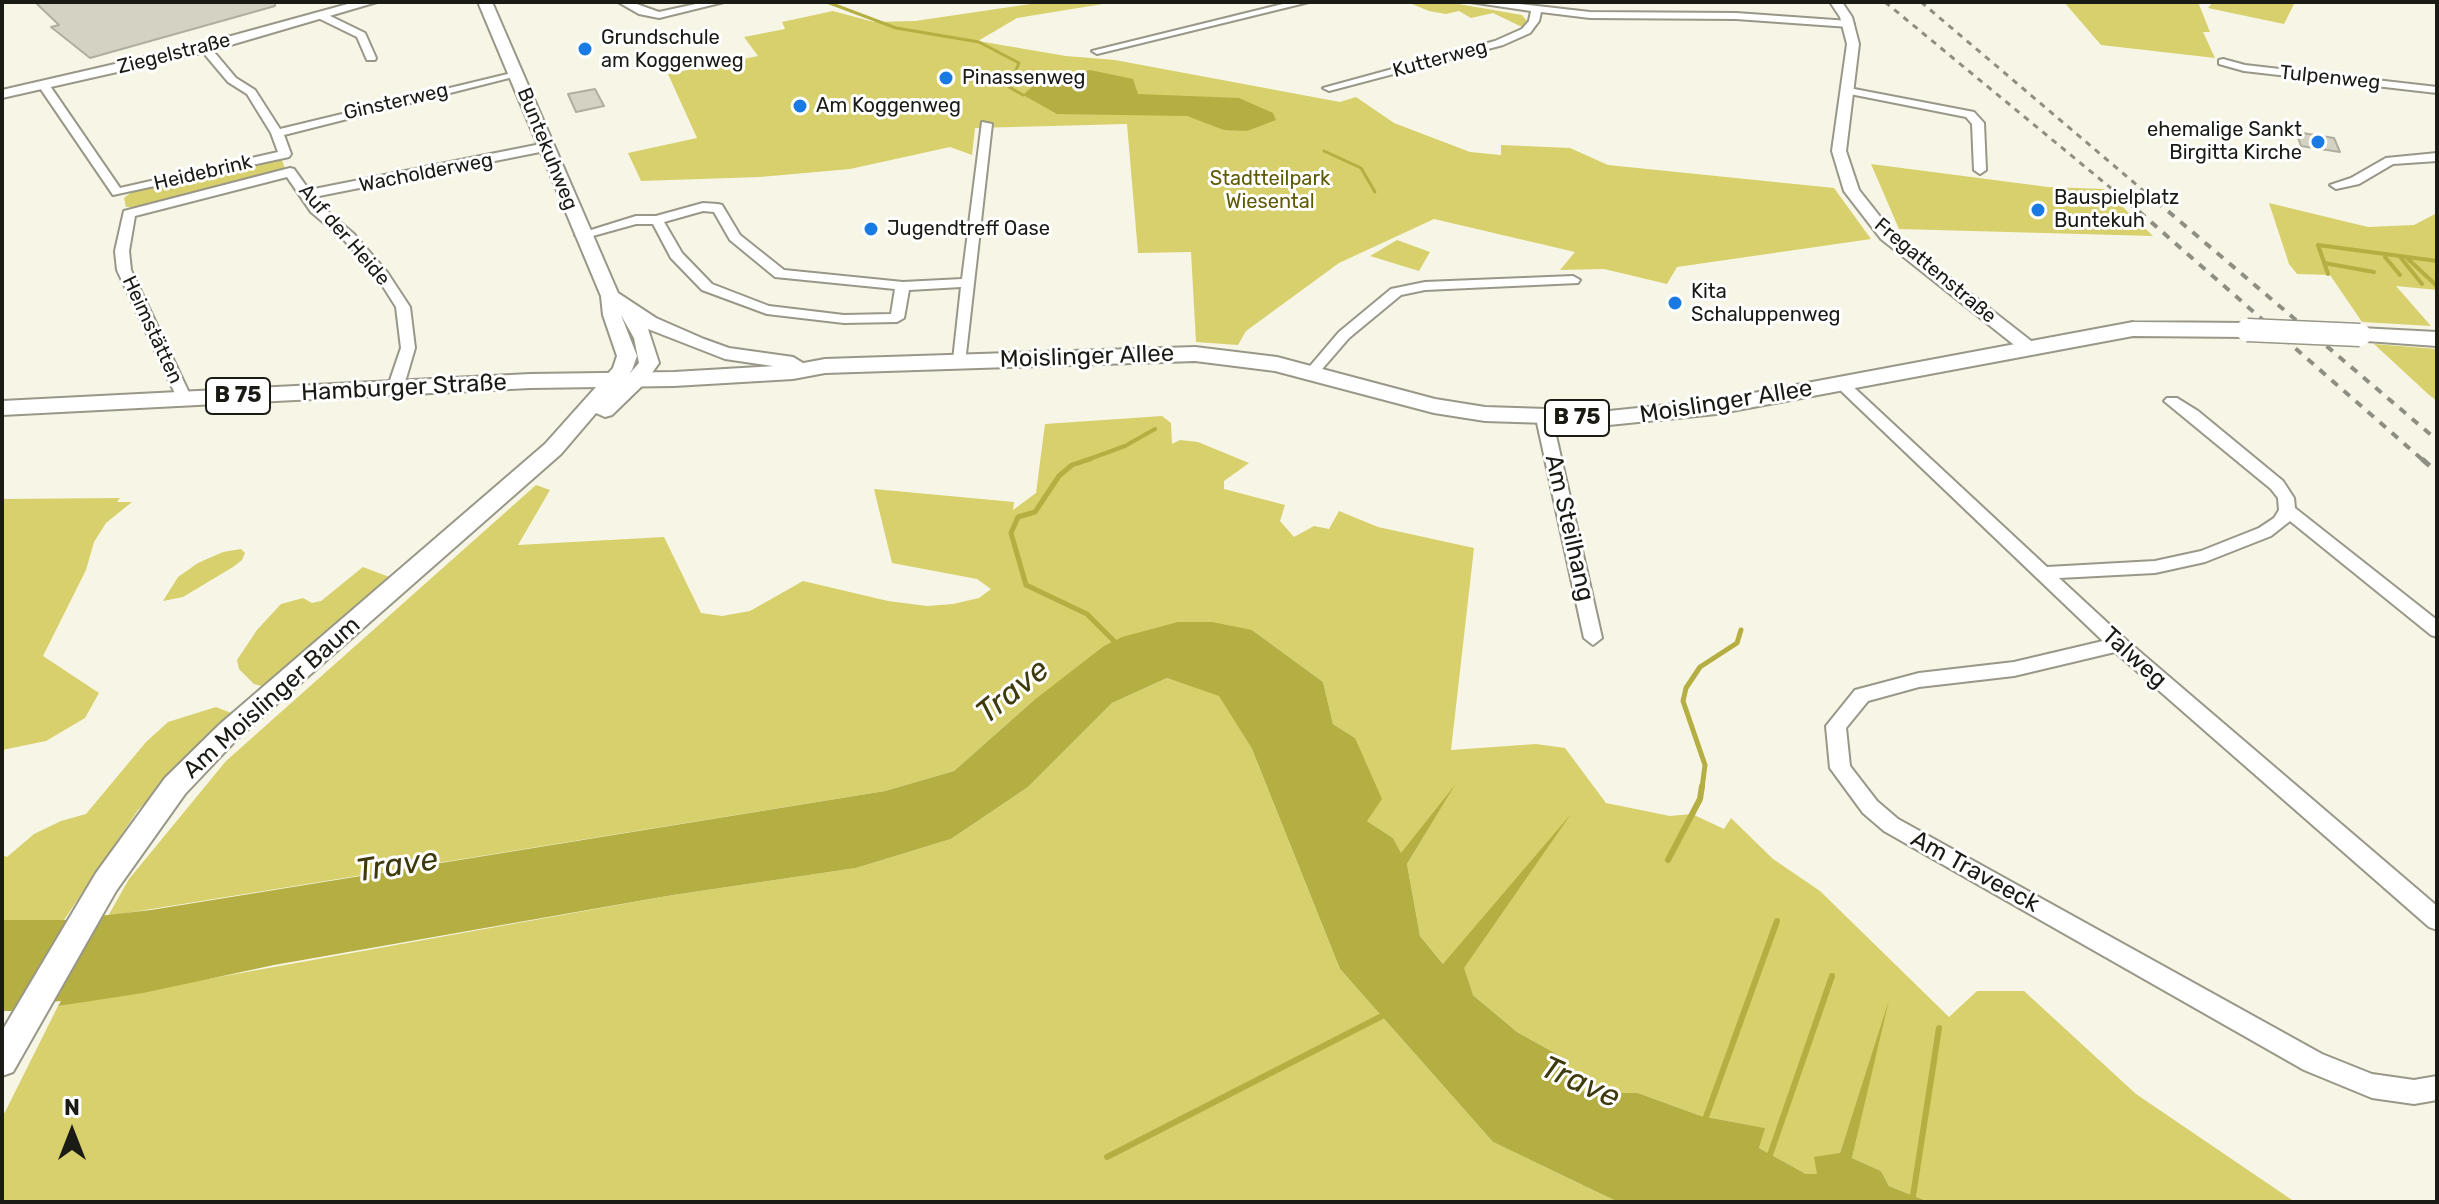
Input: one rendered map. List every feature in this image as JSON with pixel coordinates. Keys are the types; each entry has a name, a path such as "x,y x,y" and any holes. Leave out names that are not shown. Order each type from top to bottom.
{"main road":[{"name":"Ziegelstraße","path":"2,94 205,48 350,5 370,2"},
{"name":"Buntekuhweg","path":"485,2 582,235 650,354 636,376"},
{"path":"617,300 649,322 697,343 725,353 793,363"},
{"name":"Moislinger Allee","path":"636,376 793,363 825,366 1221,354 1312,372 1434,406 1544,418 1661,414 1842,384 2133,329 2247,330 2437,339"},
{"name":"Moislinger Allee","path":"636,376 793,372 825,366"},
{"name":"Hamburger Straße","path":"2,408 636,376"},
{"name":"Am Moislinger Baum","path":"2,1061 93,904 155,811 229,731 553,449 595,420 636,376"}],"street":[{"path":"623,2 659,15 719,2"},
{"path":"1097,51 1304,2"},
{"path":"1475,2 1536,11 1627,16 1736,16 1849,24"},
{"name":"Fregattenstraße","path":"1836,2 1849,24 1853,44 1839,151 1844,174 1859,201 1887,236 1906,253 2029,348"},
{"name":"Kutterweg","path":"1329,88 1499,43 1526,31 1534,21 1536,11"},
{"path":"320,15 361,35 371,58"},
{"path":"205,48 232,80 251,92 277,133"},
{"name":"Tulpenweg","path":"2223,62 2244,68 2437,90"},
{"name":"Ginsterweg","path":"277,133 516,75"},
{"name":"Heidebrink","path":"44,85 113,189 120,193 285,154 277,133"},
{"path":"1849,91 1970,114 1978,123 1980,170"},
{"path":"960,360 986,124"},
{"name":"Wacholderweg","path":"305,195 546,147"},
{"path":"2336,185 2355,181 2390,161 2437,157"},
{"name":"Heidebrink","path":"129,214 290,172"},
{"name":"Auf der Heide","path":"290,172 305,195 365,254 403,307 408,348 395,389"},
{"path":"582,235 636,220 657,220 712,206 718,208 735,237 780,274 903,286 969,283"},
{"name":"Heimstätten","path":"129,214 122,251 124,270 184,399"},
{"path":"657,220 676,255 707,287 767,310 844,319 897,318 903,286"},
{"path":"1312,372 1344,335 1396,292 1425,286 1573,280"},
{"name":"Talweg","path":"1842,384 2118,644 2437,920"},
{"path":"2042,573 2155,567 2205,556 2265,532 2281,522 2287,510 2286,498 2277,485 2193,414 2172,401"},
{"name":"Am Steilhang","path":"1544,418 1593,638"},
{"path":"2287,510 2437,630"},
{"name":"Am Traveeck","path":"2118,644 2014,669 1908,682 1862,695 1836,726 1840,768 1870,807 1891,825 2313,1062 2372,1086 2414,1092 2437,1088"}],"green space":[{"name":"Stadtteilpark Wiesental","path":"1044,2 1115,2 1017,18 978,41 1066,56 1115,60 1340,102 1356,97 1394,123 1470,152 1501,155 1501,145 1570,148 1608,165 1834,188 1871,239 1677,267 1667,284 1604,269 1560,270 1575,252 1434,219 1339,263 1246,331 1238,345 1196,342 1191,252 1138,253 1127,124 975,128 972,155 950,147 850,169 760,177 641,181 628,153 697,138 668,74 758,56 744,37 785,29 782,22 833,11 874,22 915,21"},
{"path":"1407,2 1447,2 1522,15 1527,21 1522,27 1493,13 1471,18 1459,11 1446,14"},
{"path":"2064,2 2198,2 2210,32 2203,32 2215,58 2101,45"},
{"path":"2213,2 2294,4 2284,24 2208,8"},
{"path":"281,157 286,172 138,207 126,207 124,198 132,192"},
{"name":"Bauspielplatz Buntekuh","path":"1871,164 2048,187 2104,189 2153,236 1899,229"},
{"path":"2269,203 2368,227 2414,225 2437,213 2437,290 2396,286 2431,326 2362,322 2330,275 2297,274 2289,264"},
{"path":"1397,240 1430,252 1419,271 1370,256"},
{"path":"2374,344 2437,349 2437,401 2428,394"},
{"path":"1162,416 1171,423 1172,444 1180,440 1198,442 1249,463 1224,481 1224,489 1285,505 1280,521 1294,537 1314,526 1329,529 1339,511 1378,527 1474,548 1451,750 1536,744 1565,748 1606,803 1670,816 1692,814 1724,829 1731,818 1773,859 1820,891 1949,1017 1977,991 2024,991 2136,1094 2295,1202 1929,1202 1889,1186 1881,1171 1852,1158 1885,1014 1840,1153 1818,1174 1806,1174 1759,1148 1764,1128 1701,1116 1638,1093 1585,1093 1562,1057 1517,1032 1459,983 1420,936 1407,864 1450,793 1401,854 1393,838 1367,821 1355,738 1333,724 1323,682 1252,630 1033,701 954,771 885,791 108,916 129,879 226,761 536,485 550,490 518,545 664,537 701,613 722,616 750,611 803,581 888,601 927,606 953,604 979,598 991,589 977,579 892,563 874,489 1014,502 1013,510 1036,493 1045,424"},
{"path":"120,498 117,502 132,502 106,523 94,542 86,570 43,656 99,693 85,718 46,741 2,750 2,499"},
{"path":"241,549 245,553 242,560 233,567 183,597 163,601 178,577 198,563 223,552"},
{"path":"363,567 392,578 268,688 254,684 239,669 237,660 257,630 281,604 303,598 312,603 321,601"},
{"path":"1167,678 1219,695 1252,749 1340,969 1493,1142 1618,1202 2,1202 2,1118 58,1006 673,895 856,868 951,839 1028,787 1112,703"},
{"path":"216,707 236,715 138,810 64,920 2,920 2,855 7,857 34,834 61,821 86,814 146,742 168,722"}],"shaded area":[{"path":"1090,70 1133,79 1138,94 1239,98 1273,113 1276,120 1247,131 1224,130 1187,116 1057,114 1023,95 1032,87"},
{"path":"1178,622 1212,622 1252,630 1323,682 1333,724 1355,738 1382,799 1367,821 1393,838 1401,853 1455,785 1407,864 1420,936 1443,964 1571,814 1464,968 1473,995 1517,1032 1562,1057 1585,1093 1638,1093 1701,1116 1765,1128 1759,1148 1806,1174 1817,1174 1814,1157 1840,1153 1889,1000 1852,1158 1881,1171 1889,1186 1929,1202 1618,1202 1493,1142 1340,969 1252,749 1219,696 1167,678 1112,703 1028,787 951,839 856,868 673,895 274,965 143,993 58,1006 61,1001 16,1005 12,1011 2,1011 2,920 64,920 151,910 885,791 954,771 1033,701 1104,646 1122,637"}],"building":[{"path":"35,2 275,2 275,6 90,58 51,27 59,25"},
{"path":"595,89 604,106 576,112 568,94"},
{"name":"ehemalige Sankt Birgitta Kirche","path":"2296,132 2334,138 2340,152 2301,146"}],"waterway":[{"path":"827,2 896,28 979,42 1019,63 1009,87 1023,95"},
{"path":"1324,151 1361,168 1375,192"},
{"path":"2324,263 2318,245 2437,261"},
{"path":"2385,257 2400,275"},
{"path":"2401,258 2422,284"},
{"path":"2408,259 2437,286"},
{"path":"2324,263 2374,272"},
{"path":"2324,263 2328,274"},
{"path":"1084,461 1125,446 1155,429"},
{"path":"1084,461 1090,459"},
{"path":"1084,461 1072,465 1059,476 1035,512 1018,517 1011,533 1026,585 1087,614 1114,641"},
{"path":"1702,788 1705,765 1683,701 1686,688 1700,667 1737,643 1741,630"},
{"path":"1668,860 1700,799 1702,786"},
{"path":"1706,1117 1777,921"},
{"path":"1770,1155 1832,976"},
{"path":"1107,1157 1382,1016"},
{"path":"1913,1196 1939,1028"}],"railway":[{"path":"1885,2 2129,203"},
{"path":"1921,2 2158,203"},
{"path":"2127,201 2424,461"},
{"path":"2156,201 2437,440"},
{"path":"2422,459 2437,472"}],"place":[{"name":"Grundschule am Koggenweg","path":"585,49"},
{"name":"Pinassenweg","path":"946,78"},
{"name":"Am Koggenweg","path":"800,106"},
{"name":"ehemalige Sankt Birgitta Kirche","path":"2318,142"},
{"name":"Bauspielplatz Buntekuh","path":"2038,210"},
{"name":"Jugendtreff Oase","path":"871,229"},
{"name":"Kita Schaluppenweg","path":"1675,303"}],"water label":[{"name":"Trave","path":"1013,692"},
{"name":"Trave","path":"397,866"},
{"name":"Trave","path":"1580,1083"}]}
